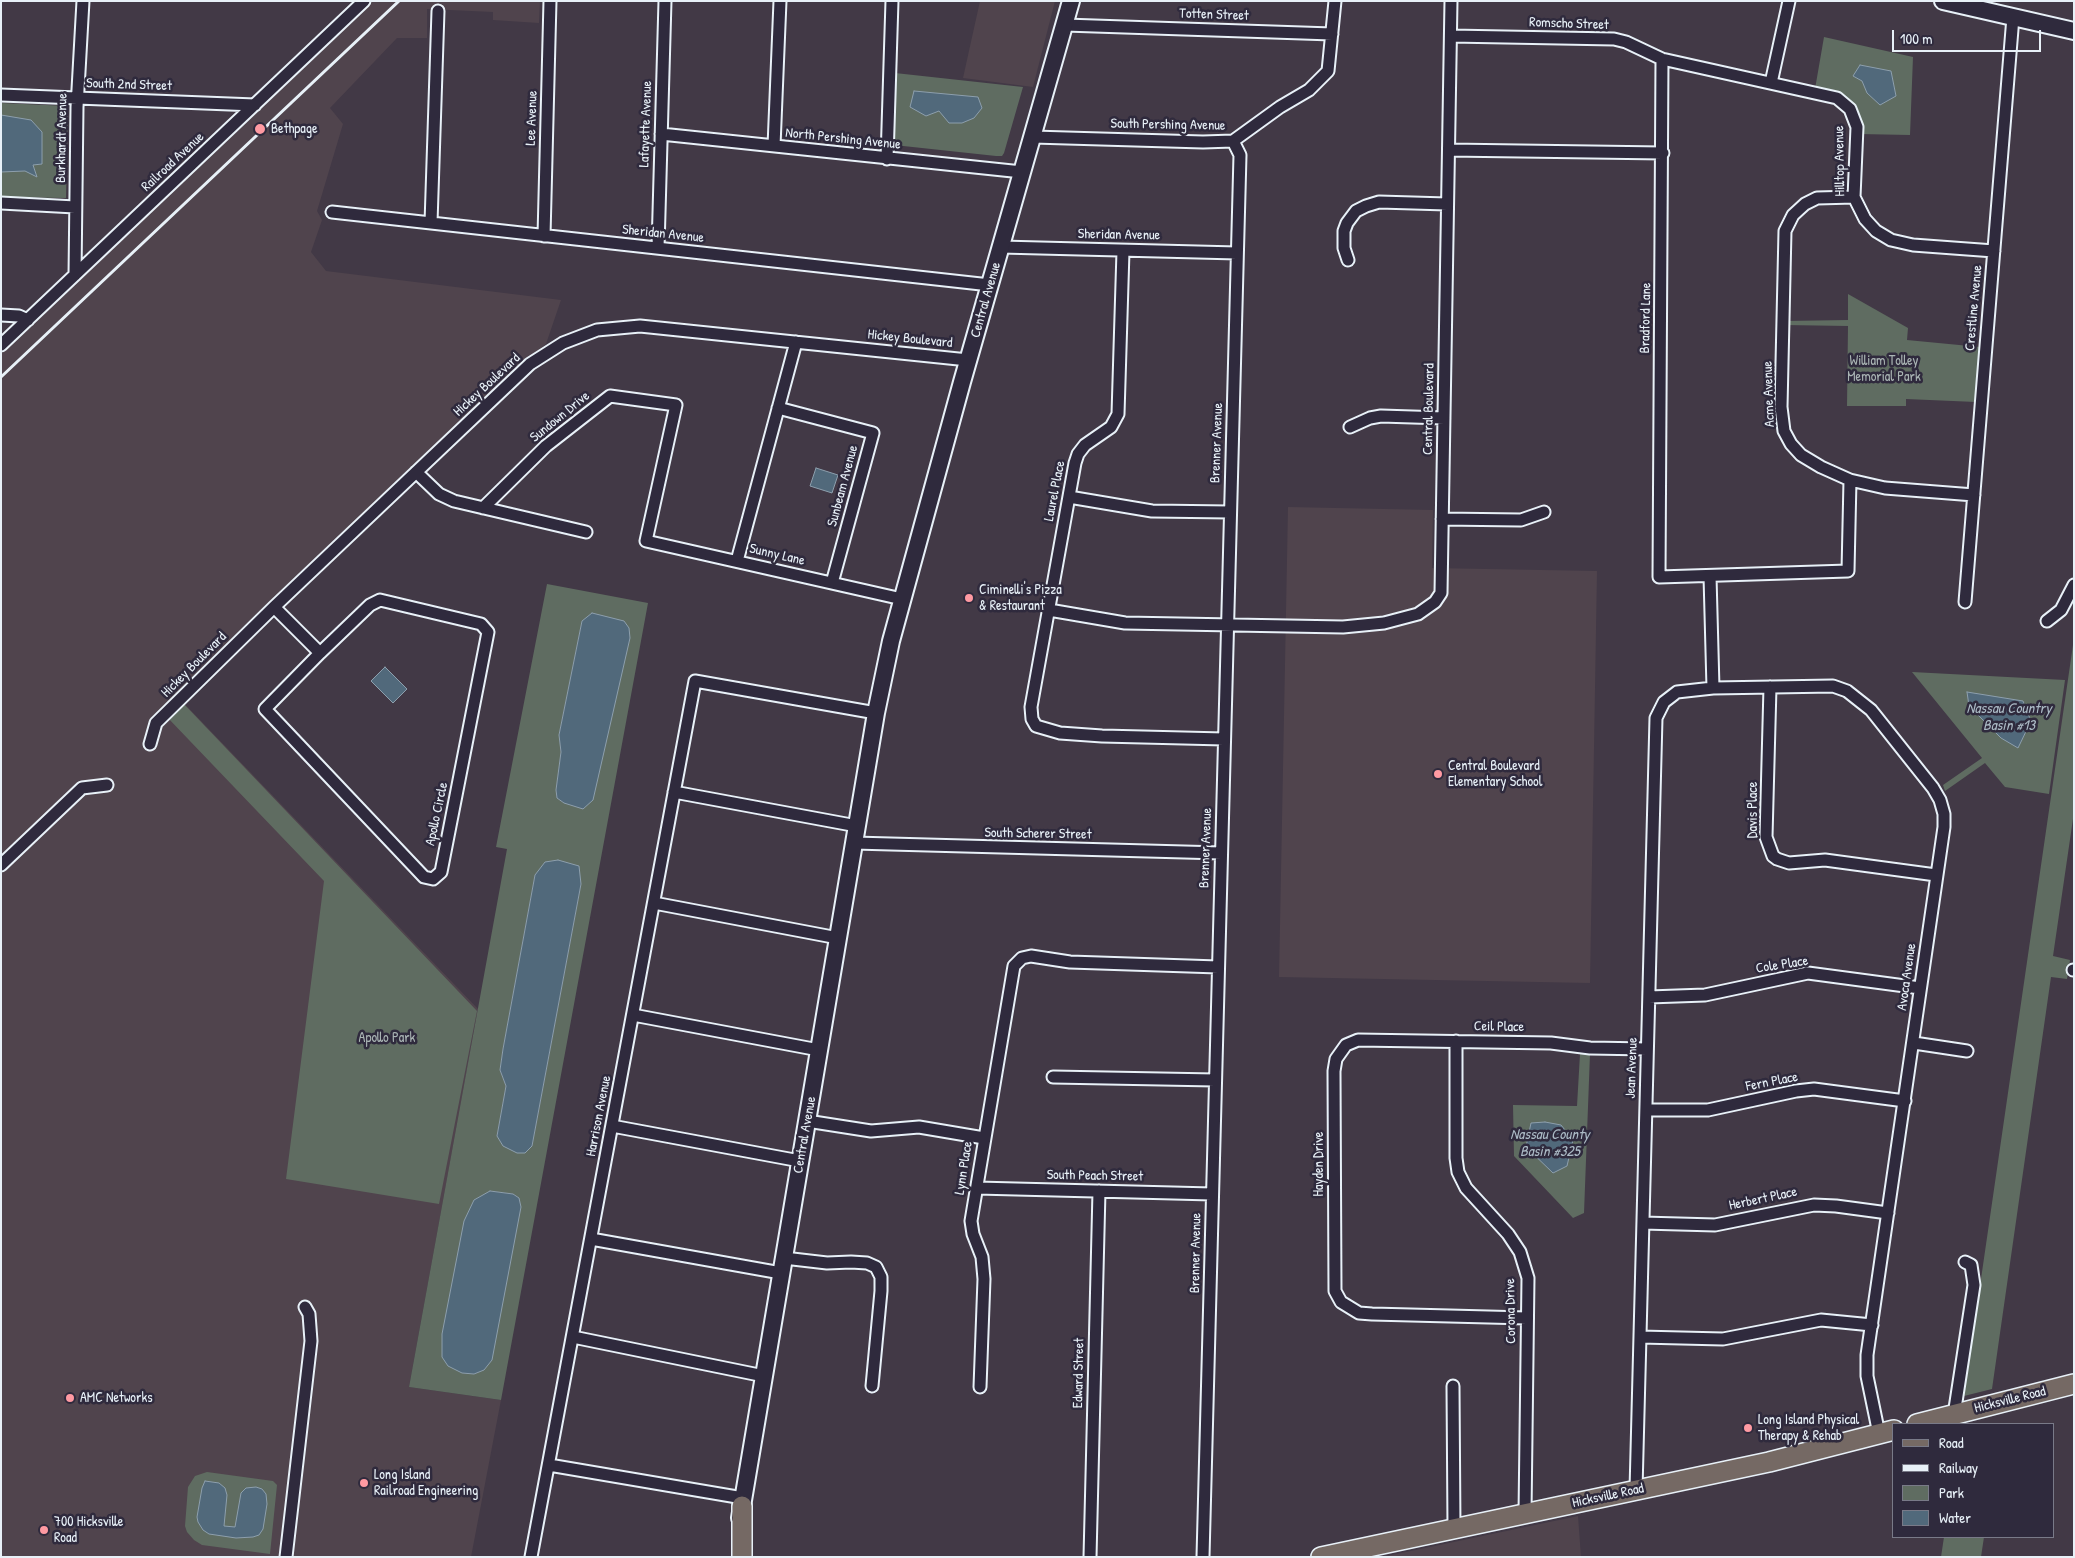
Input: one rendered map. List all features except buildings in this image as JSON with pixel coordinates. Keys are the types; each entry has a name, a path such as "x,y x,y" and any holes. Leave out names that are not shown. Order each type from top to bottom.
{"main road":[{"name":"Central Avenue","path":"733,1557 854,843 850,825 902,599 1071,1"},
{"path":"1943,1 1993,7 2013,17 2074,31"},
{"name":"Hicksville Road","path":"1922,1423 2074,1384"},
{"name":"Hicksville Road","path":"1322,1557 1769,1462 1886,1432"},
{"path":"742,1557 743,1502"}],"street":[{"name":"Burkhardt Avenue","path":"75,275 77,98 83,1"},
{"name":"Railroad Avenue","path":"1,345 364,1"},
{"name":"Lee Avenue","path":"544,236 550,1"},
{"name":"Lafayette Avenue","path":"658,248 665,1"},
{"path":"774,146 780,1"},
{"path":"887,159 892,1"},
{"name":"South Pershing Avenue","path":"1032,137 1203,142 1233,141 1280,107 1309,90 1323,78 1328,71 1330,62 1335,1"},
{"name":"Central Boulevard","path":"1049,610 1125,623 1343,628 1384,623 1418,614 1435,602 1440,594 1442,519 1451,1"},
{"path":"1770,83 1789,1"},
{"path":"431,223 438,12"},
{"name":"Crestline Avenue","path":"1965,602 2013,17"},
{"name":"Totten Street","path":"1065,25 1332,34"},
{"name":"Romscho Street","path":"1451,36 1614,39 1626,42 1662,59 1770,83"},
{"name":"Bradford Lane","path":"1662,59 1663,153 1659,577 1710,576"},
{"name":"Hilltop Avenue","path":"1770,83 1837,98 1850,109 1857,127 1854,197 1865,219 1876,231 1891,240 1913,245 1994,252"},
{"name":"South 2nd Street","path":"1,95 255,105"},
{"name":"North Pershing Avenue","path":"661,134 1022,172"},
{"name":"Brenner Avenue","path":"1204,1557 1240,155 1233,141"},
{"path":"1449,150 1663,153"},
{"name":"Acme Avenue","path":"1854,197 1817,198 1805,204 1788,222 1783,241 1781,407 1784,431 1791,444 1802,455 1821,468 1850,480 1885,488 1974,495"},
{"path":"1348,260 1344,248 1344,231 1347,223 1356,211 1379,202 1448,204"},
{"path":"1,203 76,207"},
{"name":"Sheridan Avenue","path":"332,212 990,285"},
{"name":"Sheridan Avenue","path":"1001,247 1237,253"},
{"name":"Laurel Place","path":"1123,250 1118,414 1112,427 1085,445 1078,454 1031,707 1033,722 1036,726 1060,733 1224,739"},
{"path":"1,315 19,316 28,320"},
{"name":"Hickey Boulevard","path":"150,744 156,723 274,607 530,364 563,343 597,330 640,326 968,360"},
{"path":"736,561 796,342"},
{"name":"Sundown Drive","path":"482,508 546,446 610,396 676,405 646,541"},
{"name":"Sunbeam Avenue","path":"778,408 872,433 832,583"},
{"path":"1350,427 1370,418 1381,416 1444,418"},
{"path":"416,472 439,494 454,502 586,532"},
{"path":"1713,688 1710,576 1848,571 1850,480"},
{"path":"1069,498 1152,510 1230,512"},
{"path":"1442,519 1521,520 1544,512"},
{"name":"Sunny Lane","path":"646,541 902,599"},
{"path":"2047,621 2061,610 2074,585"},
{"name":"Apollo Circle","path":"380,600 481,624 488,632 441,872 434,879 424,877 265,709 320,653 370,605 380,600"},
{"path":"274,607 320,653"},
{"name":"Harrison Avenue","path":"531,1557 695,682 876,712"},
{"name":"Avoca Avenue","path":"1713,688 1834,686 1854,695 1871,710 1933,788 1940,800 1944,814 1944,827 1920,988 1914,1043 1867,1355 1867,1376 1886,1432"},
{"name":"Davis Place","path":"1770,687 1766,837 1773,856 1789,863 1825,860 1936,875"},
{"name":"Jean Avenue","path":"1636,1490 1656,718 1664,702 1677,692 1713,688"},
{"path":"1,865 82,788 107,785"},
{"path":"674,792 850,825"},
{"name":"South Scherer Street","path":"854,843 1221,853"},
{"path":"654,903 838,938"},
{"name":"Lynn Place","path":"980,1387 984,1279 982,1257 971,1221 1014,966 1022,958 1031,956 1070,962 1218,967"},
{"name":"Cole Place","path":"1649,997 1705,995 1808,974 1920,988"},
{"path":"633,1015 819,1050"},
{"name":"Ceil Place","path":"1351,1043 1358,1040 1456,1041 1551,1043 1590,1048 1647,1049"},
{"name":"Corona Drive","path":"1456,1041 1456,1158 1458,1172 1466,1188 1508,1234 1520,1252 1528,1278 1525,1513"},
{"name":"Hayden Drive","path":"1351,1043 1346,1045 1336,1059 1334,1071 1335,1291 1341,1302 1359,1313 1527,1318"},
{"path":"1914,1043 1967,1051"},
{"path":"1053,1076 1215,1080"},
{"name":"Fern Place","path":"1646,1110 1708,1110 1796,1091 1814,1089 1904,1101"},
{"path":"807,1121 871,1132 920,1127 984,1138"},
{"path":"612,1126 800,1161"},
{"name":"South Peach Street","path":"976,1188 1212,1194"},
{"name":"Edward Street","path":"1090,1557 1099,1191"},
{"name":"Herbert Place","path":"1643,1223 1715,1225 1814,1205 1888,1213"},
{"path":"591,1238 783,1265 851,1262 876,1267 881,1277 881,1290 872,1386"},
{"path":"1954,1415 1974,1285 1973,1268 1970,1263 1965,1262"},
{"path":"286,1557 311,1341 310,1314 305,1306"},
{"path":"1640,1337 1723,1339 1821,1320 1872,1325"},
{"path":"573,1337 764,1376"},
{"path":"1453,1386 1454,1528"},
{"path":"549,1465 743,1502"}],"shaded area":[{"path":"361,1 540,1 539,23 493,20 493,12 427,9 427,38 397,38 330,108 343,124 317,211 322,220 311,252 326,271 561,300 546,344 511,372 177,696 478,1009 409,1387 501,1400 471,1557 1,1557 1,354 360,15"},
{"path":"980,1 1055,1 1033,87 963,78"},
{"name":"Central Boulevard Elementary School","path":"1288,507 1433,510 1432,568 1597,571 1590,983 1279,977"},
{"path":"1578,1516 1581,1557 1382,1557"}],"green space":[{"path":"1824,37 1913,57 1910,135 1859,134 1859,119 1815,89"},
{"path":"895,73 1023,87 1002,156 894,145"},
{"path":"1,103 68,106 66,198 1,197"},
{"name":"William Tolley Memorial Park","path":"1848,294 1908,328 1907,340 1980,347 1976,402 1906,399 1906,406 1847,406 1848,326 1784,325 1785,321 1848,320"},
{"path":"547,584 648,603 501,1400 409,1387 507,849 496,847","holes":["582,621 564,803 557,798 556,790 561,752 559,735","535,875 581,884 532,1146 497,1136 506,1086 500,1070","490,1191 513,1194 519,1198 484,1369 474,1374 462,1373"]},
{"path":"2074,638 2074,812 2053,956 2070,960 2067,979 2051,977 1992,1389 1964,1396"},
{"name":"Nassau Country Basin #13","path":"1912,672 2065,680 2049,794 2005,787 1985,763 1945,791 1943,785 1982,758"},
{"name":"Apollo Park","path":"182,702 477,1011 439,1204 286,1179 324,881 167,717"},
{"name":"Nassau County Basin #325","path":"1580,1054 1590,1054 1584,1213 1573,1218 1514,1156 1513,1105 1577,1106"},
{"path":"207,1472 273,1481 277,1485 270,1554 202,1545 187,1532 185,1526 188,1487 195,1476"},
{"path":"1944,1538 1984,1538 1981,1557 1941,1557"}],"water":[{"path":"1860,65 1891,71 1896,96 1880,105 1867,93 1862,81 1853,76"},
{"path":"914,91 978,97 982,108 974,118 962,123 949,123 939,111 926,116 910,107"},
{"path":"1,115 31,120 42,132 42,164 33,165 37,177 25,171 1,172"},
{"path":"816,468 838,475 832,493 810,486"},
{"path":"592,613 624,621 629,628 630,638 593,800 583,809 564,803 557,798 556,790 561,752 559,735 582,621"},
{"path":"385,667 407,689 393,703 371,681"},
{"name":"Nassau Country Basin #13","path":"1967,692 2023,701 2031,721 2018,748 2001,738 1969,706"},
{"path":"558,860 579,866 581,884 532,1146 525,1153 517,1153 503,1146 497,1136 506,1086 500,1070 535,875 545,862"},
{"name":"Nassau County Basin #325","path":"1545,1122 1561,1125 1573,1140 1567,1166 1553,1173 1526,1147 1531,1123"},
{"path":"490,1191 513,1194 519,1198 521,1207 492,1360 484,1370 474,1374 462,1373 448,1366 442,1357 442,1334 464,1221 474,1200"},
{"path":"205,1481 219,1483 225,1488 227,1495 224,1526 235,1527 241,1493 246,1488 256,1487 262,1489 266,1494 267,1504 263,1529 259,1535 236,1538 209,1534 203,1530 197,1517"}],"railway":[{"path":"1,377 399,1"}],"place":[{"name":"Bethpage","path":"260,129"},
{"name":"Ciminelli's Pizza & Restaurant","path":"969,598"},
{"name":"Central Boulevard Elementary School","path":"1438,774"},
{"name":"AMC Networks","path":"70,1398"},
{"name":"Long Island Physical Therapy & Rehab","path":"1748,1428"},
{"name":"Long Island Railroad Engineering","path":"364,1483"},
{"name":"700 Hicksville Road","path":"44,1530"}]}
